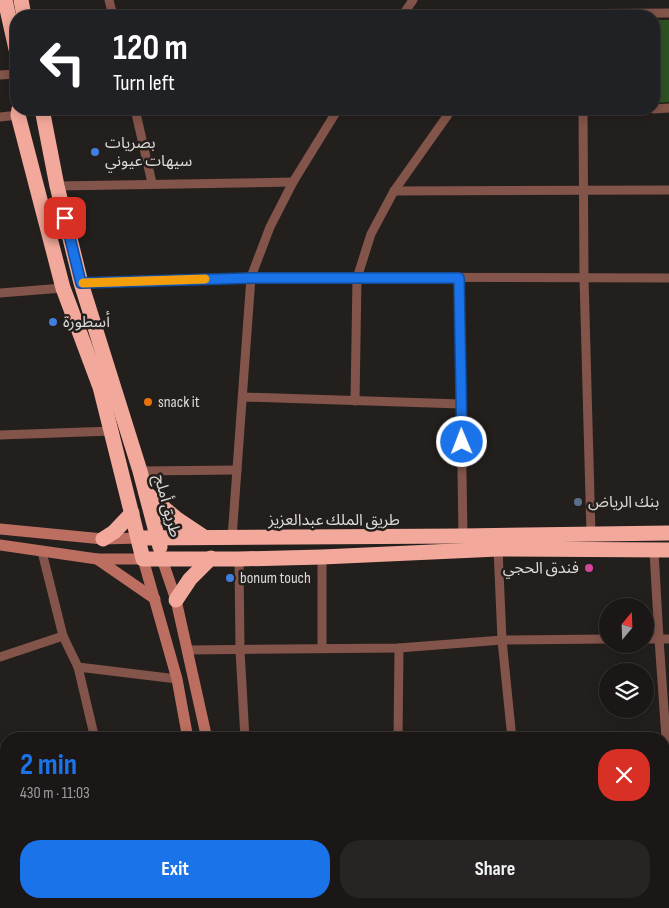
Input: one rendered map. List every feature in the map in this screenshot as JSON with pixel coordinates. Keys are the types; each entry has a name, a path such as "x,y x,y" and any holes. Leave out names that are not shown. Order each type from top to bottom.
{"highway":[{"path":"4,0 10,25"},
{"path":"19,115 63,288 100,387 143,559"},
{"name":"طريق أملج","path":"43,115 57,186 81,283 140,470 158,538 162,559 143,559"},
{"path":"146,493 177,519 204,537"},
{"path":"104,539 114,532 132,513"},
{"name":"طريق الملك عبدالعزيز","path":"138,538 669,533"},
{"name":"طريق الملك عبدالعزيز","path":"162,559 322,557 498,549 662,550"},
{"path":"176,600 190,579 211,558"}],"street":[{"path":"136,115 152,184"},
{"path":"232,538 252,278 270,227 293,182 334,115"},
{"path":"355,401 357,278 371,234 394,191 448,115"},
{"path":"583,115 584,278 591,534"},
{"path":"57,186 293,182"},
{"path":"394,191 669,190"},
{"path":"81,283 252,278 669,278"},
{"path":"459,278 463,536"},
{"path":"0,293 63,288"},
{"path":"242,397 461,404"},
{"path":"0,435 112,431"},
{"path":"140,470 237,470"},
{"name":"طريق الملك عبدالعزيز","path":"0,529 104,539 138,538"},
{"path":"0,545 97,559 143,559 177,679 187,732"},
{"path":"498,549 502,640 511,732"},
{"path":"662,550 659,639 666,732"},
{"path":"42,552 63,636 78,667 92,732"},
{"path":"322,557 322,648"},
{"path":"97,559 155,599"},
{"path":"162,559 176,600 205,732"},
{"path":"240,559 240,650 244,732"},
{"path":"0,657 63,636"},
{"path":"187,650 399,648 502,640 599,639"},
{"path":"654,639 669,639"},
{"path":"398,732 399,648"},
{"path":"78,667 177,679"}],"green space":[{"path":"660,20 669,20 669,102 660,103"}],"slow traffic":[{"path":"83,283 205,279"}],"place":[{"name":"بصريات سيهات عيوني","path":"95,152"},
{"name":"أسطورة","path":"53,322"},
{"name":"snack it","path":"148,402"},
{"name":"بنك الرياض","path":"578,502"},
{"name":"فندق الحجي","path":"589,568"},
{"name":"bonum touch","path":"230,578"}],"route":[{"path":"65,218 81,283 252,278 459,278 462,442"}]}
